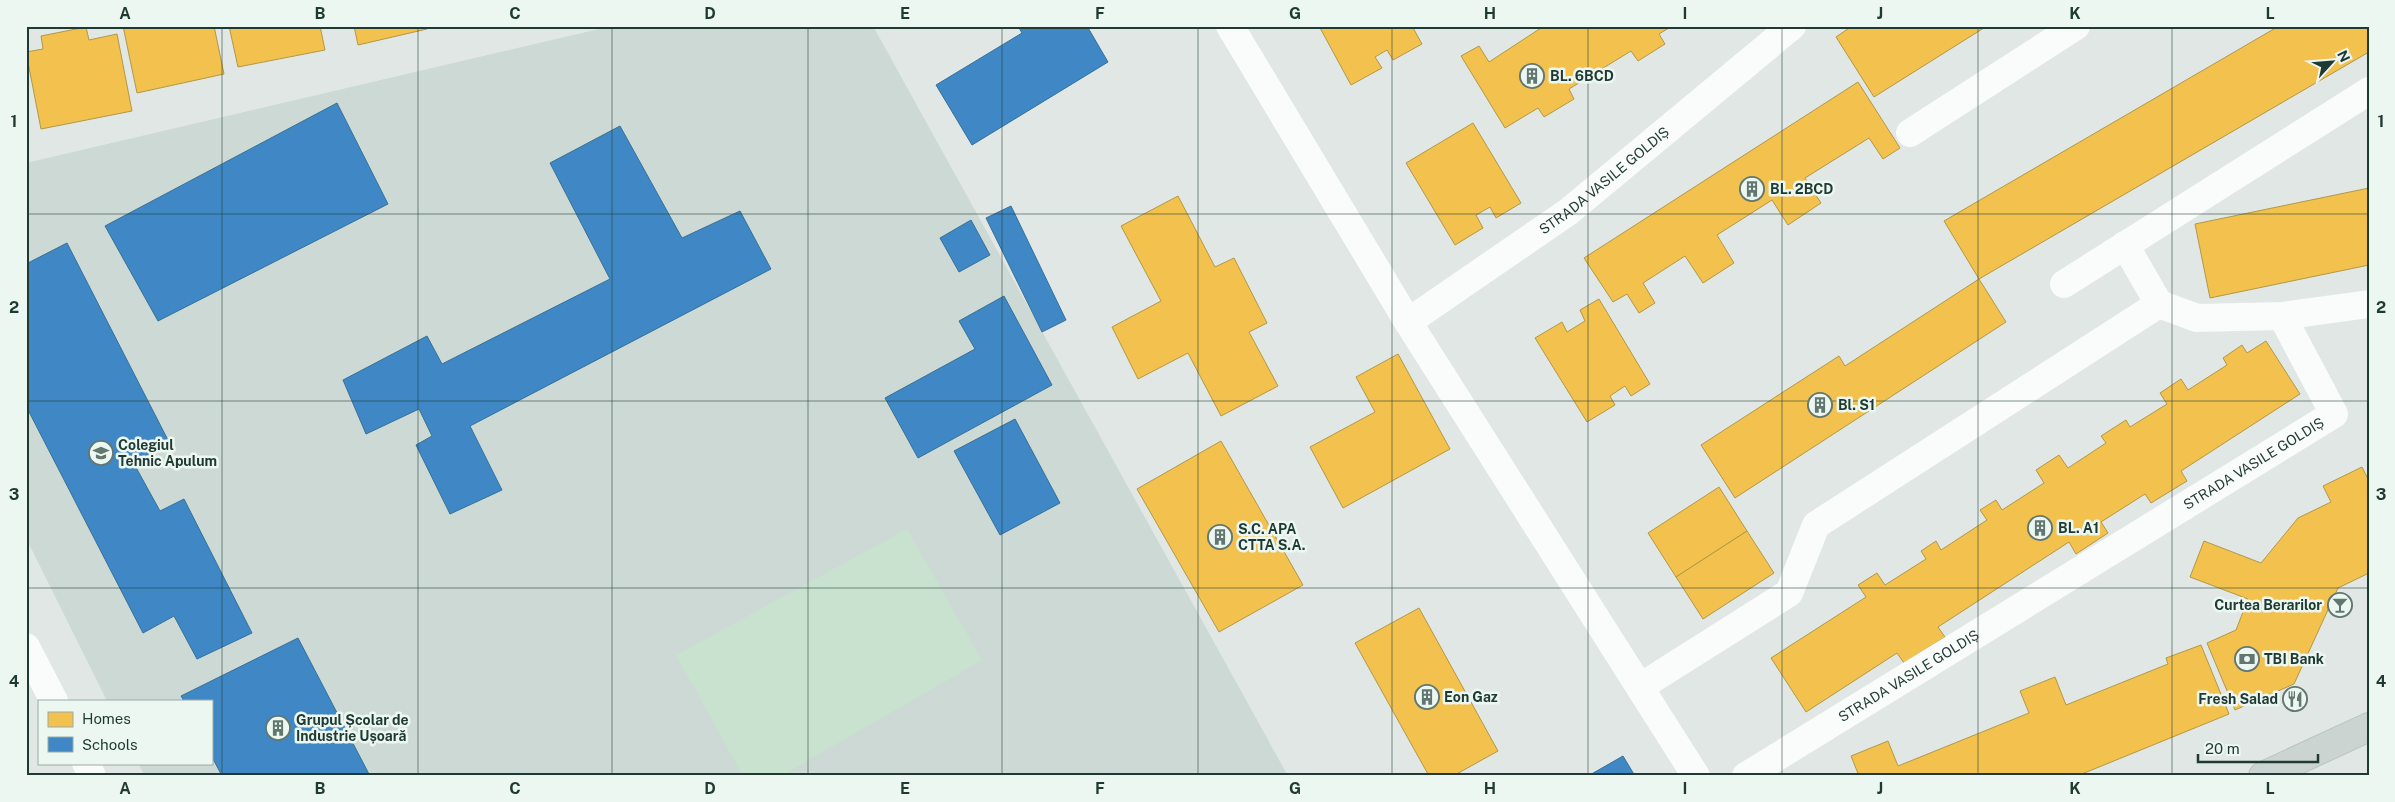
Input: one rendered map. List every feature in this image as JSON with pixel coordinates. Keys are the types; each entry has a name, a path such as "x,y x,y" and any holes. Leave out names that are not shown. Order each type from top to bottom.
{"main road":[{"path":"2263,776 2369,728"}],"street":[{"path":"1230,26 1408,322 1696,776"},
{"name":"STRADA VASILE GOLDIȘ","path":"1408,322 1568,212 1792,26"},
{"path":"1910,133 2076,26"},
{"path":"2064,284 2369,91"},
{"path":"2125,245 2159,304 2197,318 2282,316 2369,304"},
{"path":"1640,687 1789,593 1816,524 2159,304"},
{"name":"STRADA VASILE GOLDIȘ","path":"1746,776 2334,414 2282,316"},
{"path":"29,657 53,700"},
{"path":"86,764 92,776"}],"shaded area":[{"path":"612,26 873,26 1288,776 145,776 139,764 212,764 212,700 107,700 26,538 26,163"}],"green space":[{"path":"907,529 982,660 781,776 743,776 676,655"}],"building: Homes":[{"path":"123,26 214,26 224,74 137,93"},
{"path":"229,26 320,26 325,50 238,67"},
{"path":"354,26 427,26 427,29 358,45"},
{"path":"1319,26 1412,26 1422,44 1393,60 1387,50 1375,57 1382,68 1351,85"},
{"name":"BL. 6BCD","path":"1544,26 1672,26 1659,34 1665,44 1638,61 1631,51 1569,89 1574,99 1544,117 1538,108 1505,128 1461,56 1479,46 1489,62"},
{"path":"1852,26 1987,26 1874,97 1836,37"},
{"path":"2279,26 2369,26 2369,52 1979,279 1944,221"},
{"path":"86,27 89,40 117,34 132,111 41,129 26,52 43,49 41,36"},
{"name":"BL. 2BCD","path":"1858,82 1900,148 1883,159 1869,138 1805,178 1821,203 1788,225 1772,200 1717,235 1734,263 1703,283 1685,256 1643,283 1655,303 1639,313 1627,294 1613,302 1584,258"},
{"path":"1473,123 1521,203 1496,218 1490,207 1476,215 1483,228 1455,245 1406,163"},
{"path":"2369,188 2369,265 2210,298 2195,224"},
{"path":"1178,196 1215,267 1234,258 1267,323 1249,332 1278,386 1221,416 1188,353 1138,379 1112,327 1161,301 1121,226"},
{"name":"Bl. S1","path":"1979,279 2006,322 1735,498 1701,445 1839,356 1845,366"},
{"path":"1599,299 1650,384 1631,396 1625,386 1610,396 1615,405 1587,422 1535,338 1562,322 1567,332 1585,321 1580,310"},
{"name":"BL. A1","path":"2266,341 2300,394 2181,471 2187,481 2151,503 2145,494 2101,522 2108,533 2076,554 2069,542 1938,627 1945,637 1904,663 1897,653 1806,712 1771,658 1866,597 1858,585 1877,573 1885,585 1926,559 1921,551 1936,541 1941,550 1987,520 1980,510 1996,500 2002,510 2044,483 2036,470 2059,455 2068,468 2106,443 2101,436 2126,420 2130,427 2167,404 2160,393 2181,379 2188,390 2227,365 2223,358 2242,345 2247,353"},
{"name":"S.C. APA CTTA S.A.","path":"1398,354 1450,449 1343,508 1310,447 1375,412 1356,377"},
{"name":"S.C. APA CTTA S.A.","path":"1221,441 1303,585 1219,632 1137,489"},
{"path":"2362,467 2369,481 2369,573 2338,588 2294,684 2235,710 2207,643 2236,630 2248,599 2190,577 2204,541 2261,563 2298,518 2331,502 2323,486"},
{"path":"1719,487 1747,531 1676,577 1648,533"},
{"path":"1747,531 1774,573 1703,619 1676,577"},
{"name":"Eon Gaz","path":"1419,608 1498,751 1453,776 1429,776 1355,643"},
{"path":"2201,645 2229,714 2077,776 1859,776 1851,756 1888,741 1898,766 2029,713 2020,691 2055,677 2066,705 2168,664 2166,658"}],"building: Schools":[{"path":"1018,26 1087,26 1108,62 972,145 936,85 1022,33"},
{"path":"337,103 388,204 158,321 105,226"},
{"path":"620,126 682,238 740,211 771,269 470,426 502,490 450,514 416,445 432,436 419,409 366,434 343,380 427,336 442,364 610,279 550,163"},
{"path":"1011,206 1066,320 1042,332 986,218"},
{"path":"971,220 990,255 959,272 940,238"},
{"name":"Colegiul Tehnic Apulum","path":"67,243 170,444 133,462 160,511 184,499 252,633 197,659 174,616 143,633 26,406 26,264"},
{"path":"1004,296 1052,385 918,458 885,398 975,349 959,321"},
{"path":"1015,419 1060,503 1000,535 954,451"},
{"name":"Grupul Școlar de Industrie Ușoară","path":"298,638 370,776 222,776 212,757 212,700 183,700 181,696"},
{"path":"1623,756 1635,776 1588,776"}],"place":[{"name":"BL. 6BCD","path":"1532,76"},
{"name":"BL. 2BCD","path":"1752,189"},
{"name":"Bl. S1","path":"1820,405"},
{"name":"Colegiul Tehnic Apulum","path":"101,453"},
{"name":"BL. A1","path":"2040,528"},
{"name":"S.C. APA CTTA S.A.","path":"1220,537"},
{"name":"Curtea Berarilor","path":"2340,605"},
{"name":"TBI Bank","path":"2247,659"},
{"name":"Eon Gaz","path":"1427,697"},
{"name":"Fresh Salad","path":"2295,699"},
{"name":"Grupul Școlar de Industrie Ușoară","path":"278,728"}]}
